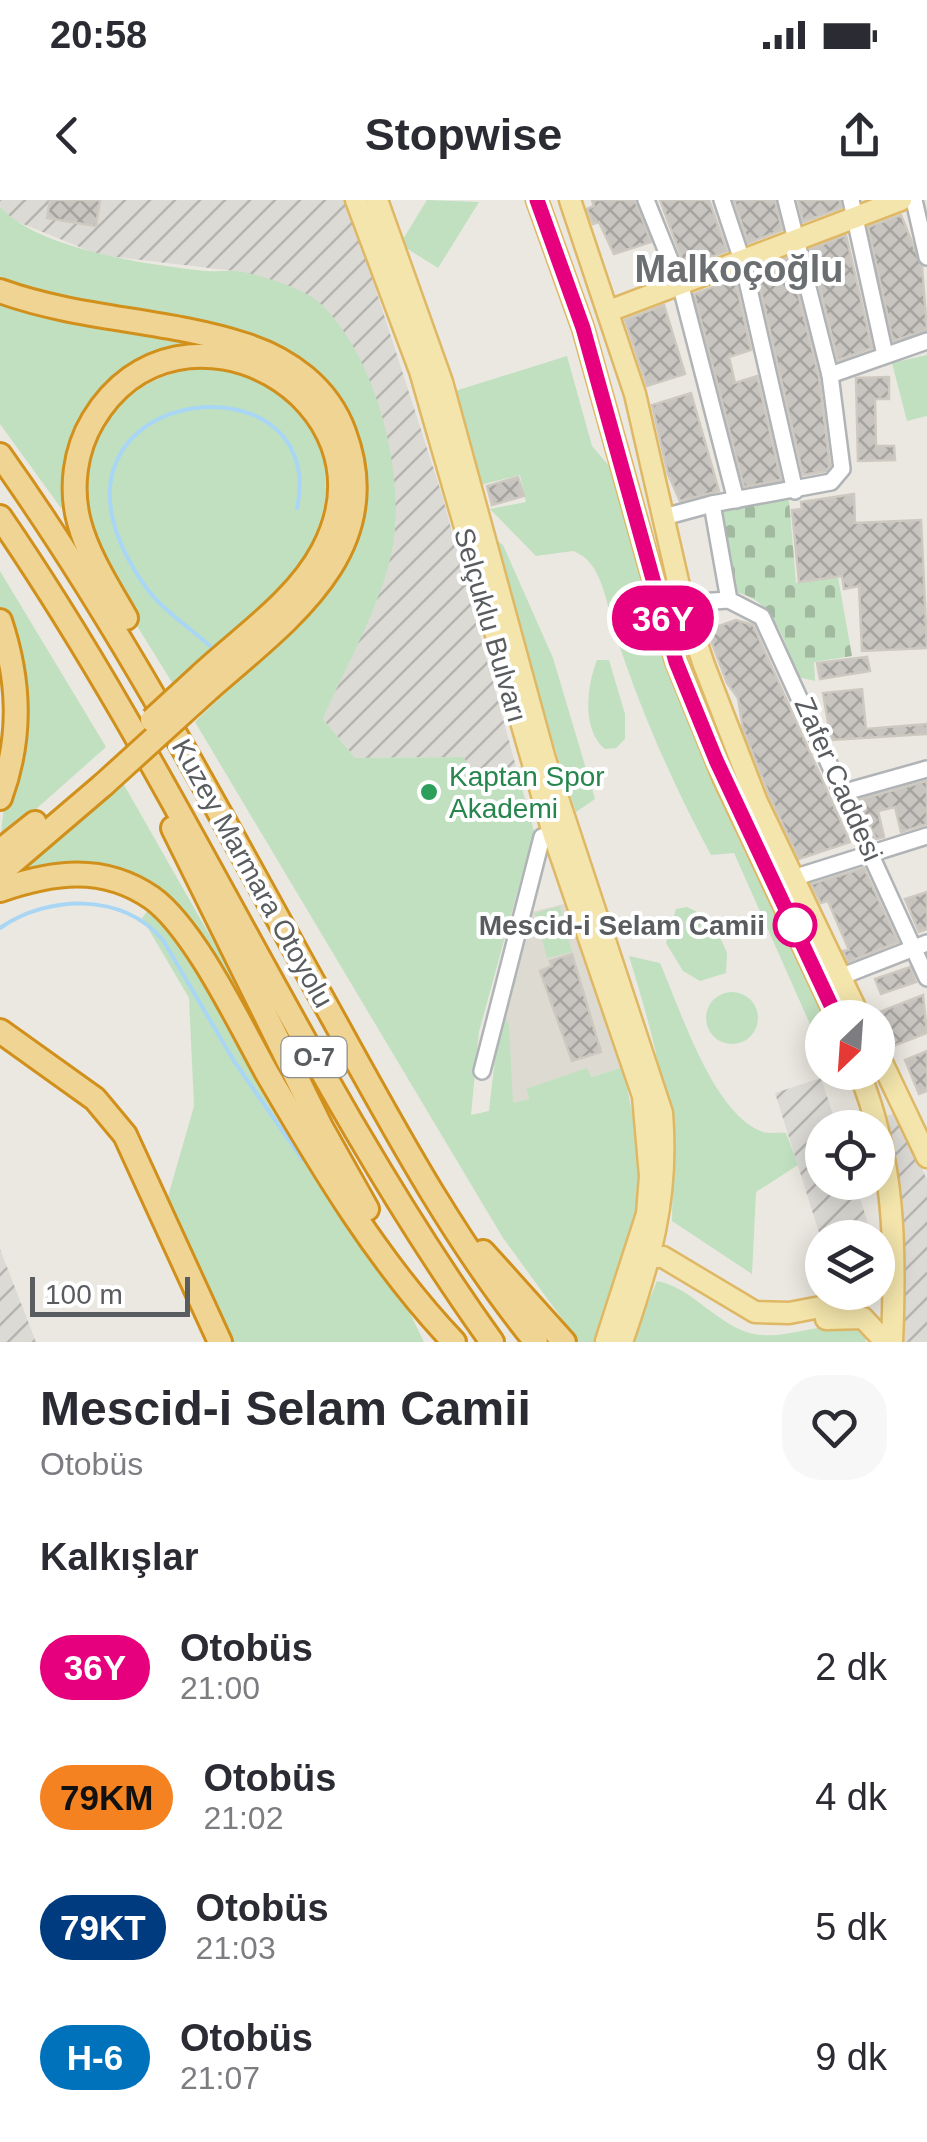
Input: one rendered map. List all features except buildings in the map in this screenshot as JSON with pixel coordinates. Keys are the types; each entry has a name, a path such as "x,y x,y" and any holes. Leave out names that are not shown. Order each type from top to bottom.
{"highway":[{"path":"0,291 98,318 218,338 264,351 307,378 342,424 356,488 342,550 308,600 206,681"},
{"path":"0,873 99,779 206,681 306,576 326,546 339,494 332,444 302,394 268,370 207,355 148,369 110,397 88,428 75,483 80,526 175,704 186,752"},
{"name":"Kuzey Marmara Otoyolu","path":"0,455 101,605 448,1220 536,1342"},
{"name":"Kuzey Marmara Otoyolu","path":"0,517 66,615 152,763 407,1218 492,1342"},
{"path":"0,621 13,662 17,708 14,745 0,798"},
{"path":"152,763 166,812 192,870 321,1127 370,1215 455,1342"},
{"path":"0,851 99,779"},
{"path":"0,890 60,874 101,876 137,890 163,908 199,957 361,1225 418,1304 455,1342"},
{"path":"0,1031 95,1099 125,1135 220,1342"},
{"path":"0,1046 63,1090 106,1132 204,1342"},
{"path":"448,1220 524,1293 564,1342"}],"main road":[{"name":"Selçuklu Bulvarı","path":"356,200 420,371 552,833 643,1096 650,1176 643,1264 606,1341"},
{"name":"Selçuklu Bulvarı","path":"377,200 442,382 544,756 656,1087 666,1166 622,1342"},
{"path":"537,200 574,302 676,662 724,779 828,1000"},
{"path":"570,200 635,394 684,603 726,726 851,1000"},
{"path":"609,311 798,240 854,209 901,200"},
{"path":"866,1090 884,1140 887,1220"},
{"path":"895,1090 927,1157"},
{"path":"643,1264 672,1262 754,1312 805,1310"},
{"path":"643,1264 669,1275 747,1323 789,1326 852,1315 863,1318 882,1339"},
{"path":"882,1339 885,1310"}],"street":[{"path":"646,200 681,287 736,500"},
{"path":"722,200 742,262 795,491"},
{"path":"664,518 712,504 831,482 842,469 830,375 786,200"},
{"path":"914,200 927,257"},
{"path":"854,209 885,355"},
{"path":"830,375 927,341"},
{"path":"684,603 729,600 712,504"},
{"name":"Zafer Caddesi","path":"729,600 762,617 775,637 872,852 921,946 927,978"},
{"path":"845,792 927,768"},
{"path":"482,1071 542,837 552,833"},
{"path":"794,878 927,836"},
{"path":"840,977 921,946"}],"shaded area":[{"path":"0,200 347,200 442,495 518,774 482,781 462,757 355,758 323,719 391,555 396,522 320,304 243,272 99,255 11,219 0,207"},
{"path":"564,904 623,1067 590,1077 587,1069 526,1090 529,1099 489,1111 499,1025 532,912"},
{"path":"805,1083 805,1090 825,1090 831,1110 805,1110 805,1188 775,1093"},
{"path":"895,1113 927,1180 927,1342 900,1342 895,1220 890,1220 889,1200 895,1200"},
{"path":"809,1200 860,1200 867,1220 815,1220"},
{"path":"0,1249 36,1342 0,1342"}],"green space":[{"path":"427,200 479,202 438,268 400,244"},
{"path":"0,207 18,222 68,245 182,268 244,272 295,289 321,304 358,355 372,386 391,454 396,521 380,593 323,719 355,758 463,757 482,781 518,774 534,831 479,1032 471,1115 489,1111 499,1025 513,977 517,977 505,1017 509,1025 513,1103 529,1099 526,1089 587,1068 591,1077 623,1067 639,1148 638,1204 598,1342 579,1342 503,1238 195,722 305,618 350,557 362,524 366,488 357,449 340,412 327,389 121,313 0,282"},
{"path":"0,301 108,331 210,346 139,367 106,388 94,401 79,437 66,506 61,508 0,424"},
{"path":"927,355 927,416 907,421 892,363"},
{"path":"567,356 592,446 617,475 669,677 737,836 817,1000 805,1000 805,1013 734,853 711,855 683,800 634,687 597,573 583,556 573,551 536,556 490,509 526,502 520,475 480,485 455,391"},
{"path":"216,367 265,384 304,415 320,447 326,485 320,520 306,553 285,583 174,686 98,552 88,516 85,480 94,445 126,400 160,378"},
{"path":"789,500 796,583 838,577 852,656 814,662 815,681 798,677 783,636 768,612 747,596 733,592 720,510"},
{"path":"493,538 503,545 553,658 595,799 576,812 532,679"},
{"path":"0,571 106,747 0,841 4,807 5,616 0,606"},
{"path":"597,660 609,660 625,714 625,739 616,748 605,749 597,741 589,719 589,694"},
{"path":"123,783 234,978 301,1113 150,891 4,880"},
{"path":"560,906 572,952 547,958 535,913"},
{"path":"687,907 712,919 727,953 726,973 700,981 683,971 666,943 676,909"},
{"path":"150,908 170,925 403,1299 424,1342 229,1342 167,1200 194,1106 189,998 142,918"},
{"path":"629,956 660,963 700,1058 729,1105 745,1122 763,1132 786,1133 798,1165 756,1192 752,1274 672,1221 671,1149 663,1086"},
{"path":"732,992 750,1000 758,1018 750,1036 732,1044 714,1036 706,1018 714,1000"},
{"path":"657,1281 682,1291 728,1323 754,1334 850,1326 863,1330 866,1342 632,1342"}],"waterway":[{"path":"210,646 148,590 113,521 114,468 139,431 180,411 226,408 268,423 295,456 297,508"},
{"path":"0,928 40,909 85,904 107,906 146,924 163,940 234,1061 302,1159"}],"bus line":[{"name":"36Y","path":"537,200 583,328 676,662 716,760 829,1000"}],"place":[{"name":"Kaptan Spor Akademi","path":"429,792"},
{"name":"Mescid-i Selam Camii","path":"795,925"}],"district":[{"name":"Malkoçoğlu","path":"739,269"}]}
